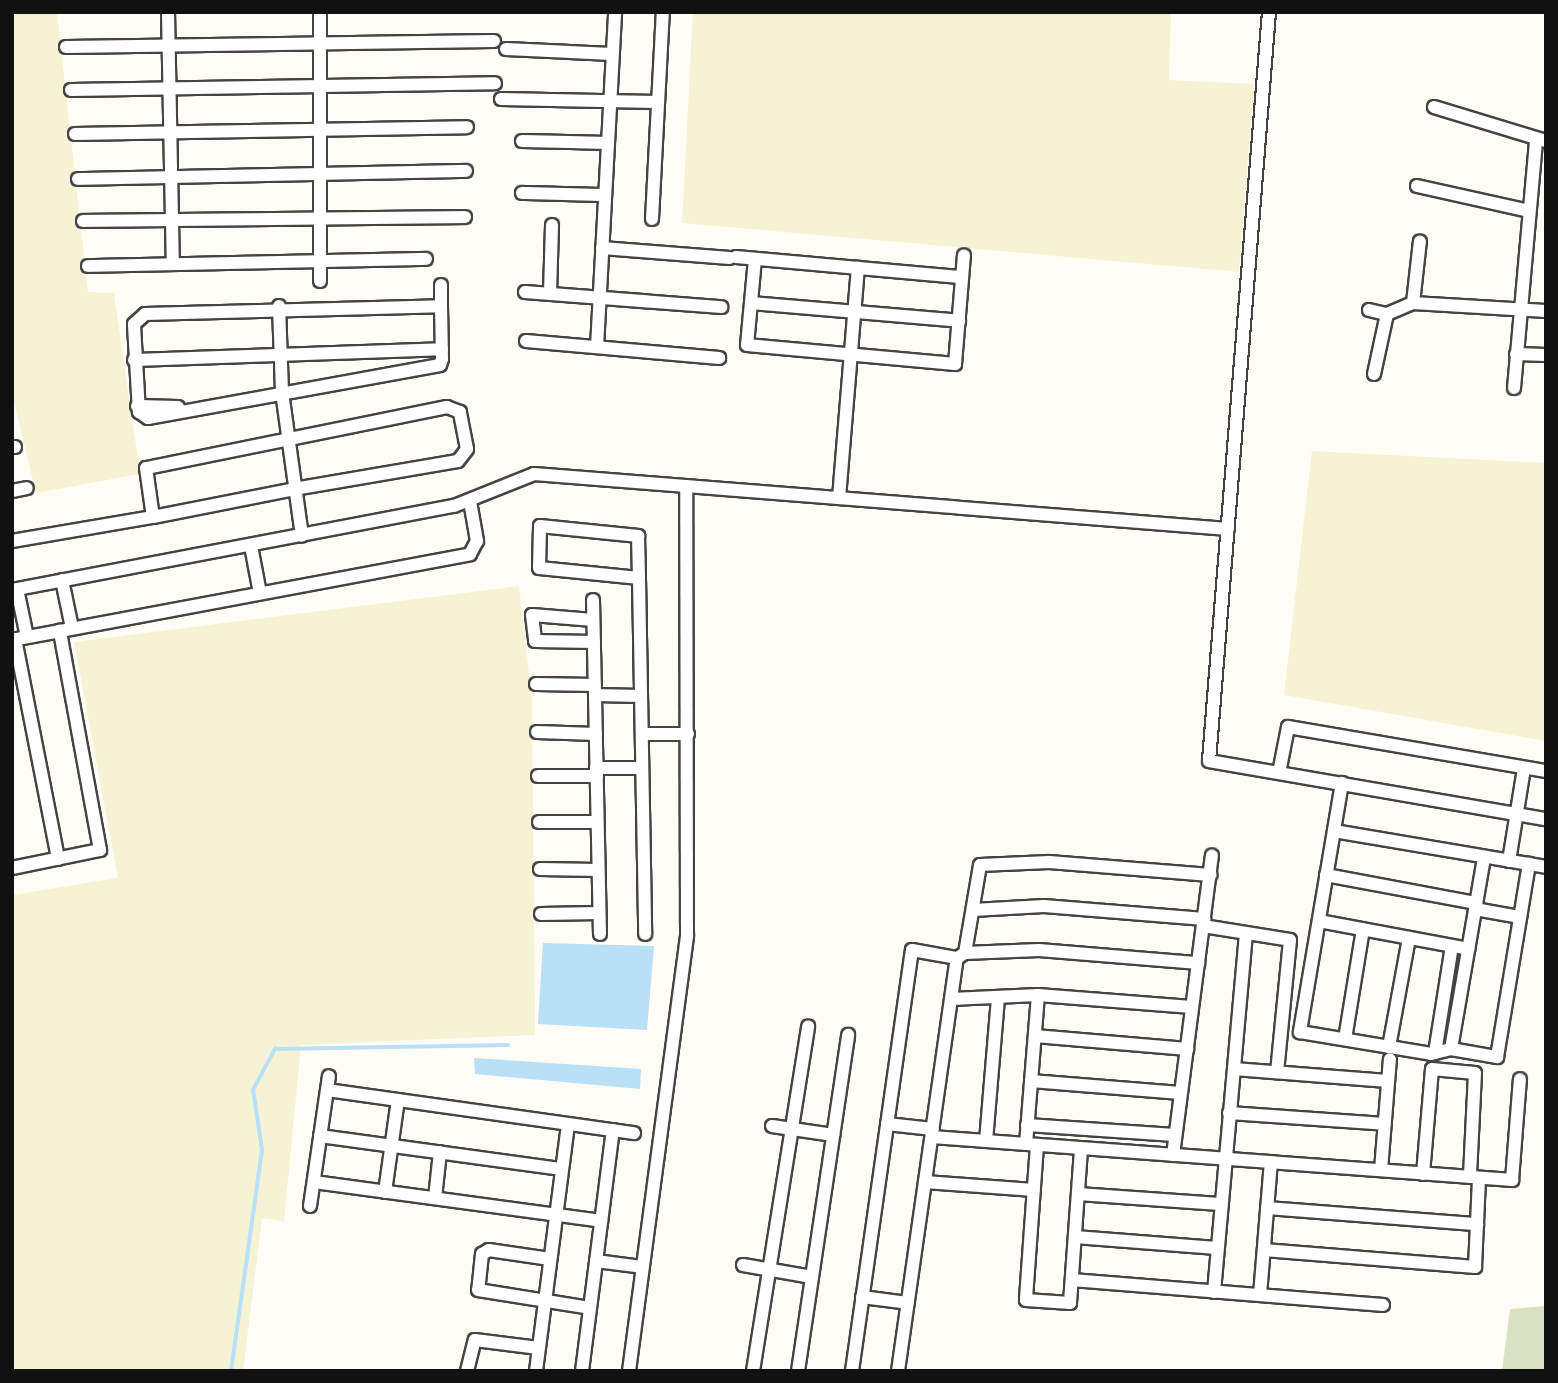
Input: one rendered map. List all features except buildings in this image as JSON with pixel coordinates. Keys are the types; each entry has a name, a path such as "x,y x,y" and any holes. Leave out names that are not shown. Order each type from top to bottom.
{"street":[{"path":"168,12 173,264"},
{"path":"320,12 320,281"},
{"path":"597,347 615,12"},
{"path":"652,219 663,12"},
{"path":"1269,12 1209,761 1546,819"},
{"path":"66,47 494,41"},
{"path":"506,49 612,54"},
{"path":"71,90 495,83"},
{"path":"501,99 659,102"},
{"path":"1434,107 1541,141 1525,210 1514,388"},
{"path":"75,134 467,128"},
{"path":"522,141 608,143"},
{"path":"78,178 466,171"},
{"path":"1417,186 1525,210"},
{"path":"522,193 605,195"},
{"path":"83,221 466,217"},
{"path":"550,293 552,225"},
{"path":"1413,303 1420,240"},
{"path":"602,248 962,277"},
{"path":"755,259 747,345 955,364 964,255"},
{"path":"88,266 426,259"},
{"path":"839,498 858,268"},
{"path":"441,285 442,363 435,366 148,418 137,406 134,324 145,314 279,306 441,306"},
{"path":"525,292 722,307"},
{"path":"751,303 959,321"},
{"path":"1369,310 1387,314 1413,303 1546,311"},
{"path":"279,306 282,392 302,536"},
{"path":"1374,374 1387,314"},
{"path":"526,341 719,358"},
{"path":"134,360 442,349"},
{"path":"1516,354 1546,355"},
{"path":"12,541 153,517 294,489 458,461 467,449 460,412 453,407 289,444 146,468 153,517"},
{"path":"58,859 18,638 15,589 470,502 534,474 1228,529"},
{"path":"629,1371 687,936 686,486"},
{"path":"12,491 27,488"},
{"path":"18,638 470,554 477,541 470,502"},
{"path":"639,578 539,568 540,526 638,536 639,578 641,696 642,734 645,934"},
{"path":"251,546 260,593"},
{"path":"12,867 100,850 66,629 62,580"},
{"path":"593,600 600,934"},
{"path":"593,620 532,615 535,641 594,642"},
{"path":"536,684 641,696"},
{"path":"1279,773 1289,727 1546,771"},
{"path":"537,732 596,734"},
{"path":"642,734 688,734"},
{"path":"538,776 642,768"},
{"path":"1509,861 1524,768"},
{"path":"1342,783 1300,1032 1345,1039 1389,1053 1435,1053 1451,1049 1497,1057 1529,864"},
{"path":"539,821 597,822"},
{"path":"1334,831 1546,867"},
{"path":"1173,1155 1212,856"},
{"path":"1451,1049 1484,857"},
{"path":"898,1371 951,999 973,910 980,865 1049,862 1210,875"},
{"path":"540,869 598,870"},
{"path":"1326,875 1520,917"},
{"path":"973,910 1044,906 1204,923 1246,934 1290,940 1277,1072"},
{"path":"541,914 599,913"},
{"path":"1319,921 1468,949"},
{"path":"1345,1039 1363,929"},
{"path":"1214,1292 1223,1159 1246,934"},
{"path":"1381,1170 1389,1053 1409,938"},
{"path":"1435,1053 1452,946"},
{"path":"852,1371 912,950 961,956 1040,950 1199,962"},
{"path":"951,999 1038,995 1192,1007"},
{"path":"1038,995 1027,1125 1034,1190 1026,1300 1070,1303 1081,1148"},
{"path":"986,1141 998,998"},
{"path":"753,1371 808,1026"},
{"path":"798,1371 848,1035"},
{"path":"1035,1036 1187,1049"},
{"path":"1234,1069 1388,1081"},
{"path":"1264,1250 1475,1267 1475,1073 1432,1069 1423,1174"},
{"path":"310,1206 329,1076"},
{"path":"887,1124 986,1141 1512,1180 1520,1079"},
{"path":"1031,1081 1181,1093"},
{"path":"327,1090 634,1133"},
{"path":"385,1192 398,1100"},
{"path":"1229,1112 1385,1124"},
{"path":"536,1371 568,1124"},
{"path":"1027,1125 1175,1135"},
{"path":"772,1126 833,1135"},
{"path":"582,1371 613,1130"},
{"path":"320,1136 562,1169"},
{"path":"435,1199 440,1153"},
{"path":"1260,1295 1271,1162"},
{"path":"314,1182 601,1221"},
{"path":"925,1182 1034,1190"},
{"path":"1078,1194 1220,1204"},
{"path":"1267,1208 1477,1224"},
{"path":"1075,1237 1217,1248"},
{"path":"550,1259 482,1254 481,1294 590,1308"},
{"path":"596,1261 642,1267"},
{"path":"743,1265 812,1277"},
{"path":"1072,1280 1383,1305"},
{"path":"862,1297 908,1303"},
{"path":"467,1371 475,1340 538,1348"}],"shaded area":[{"path":"12,12 57,12 88,292 114,293 140,474 36,493 12,394"},
{"path":"693,12 1171,12 1169,80 1254,84 1239,272 682,223"},
{"path":"1312,451 1546,463 1546,741 1284,695"},
{"path":"519,586 532,700 535,1035 301,1045 284,1221 262,1218 243,1371 12,1371 12,895 118,878 74,642"}],"green space":[{"path":"1546,1306 1546,1371 1502,1371 1510,1309"}],"water":[{"path":"543,943 654,946 647,1030 538,1024"},
{"path":"474,1058 641,1069 640,1089 475,1074"}],"waterway":[{"path":"231,1371 262,1150 253,1090 275,1049 508,1045"}]}
